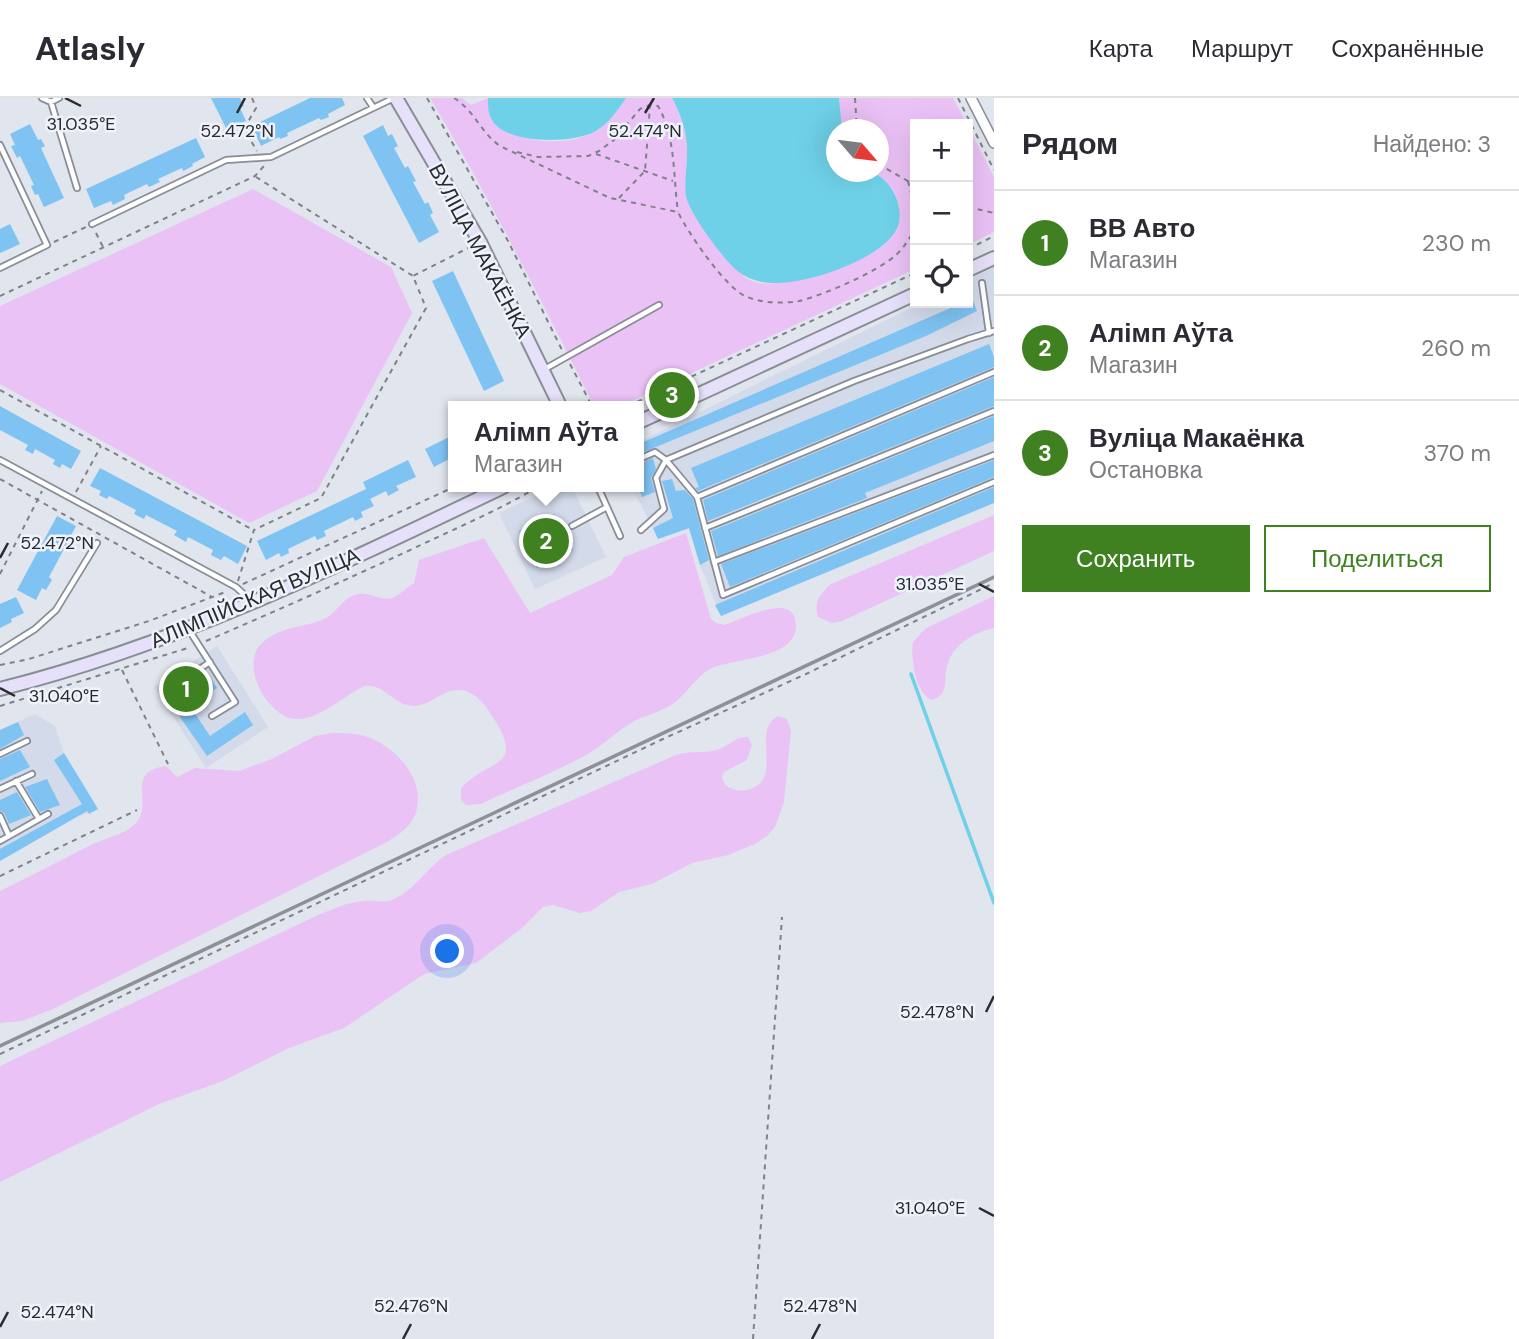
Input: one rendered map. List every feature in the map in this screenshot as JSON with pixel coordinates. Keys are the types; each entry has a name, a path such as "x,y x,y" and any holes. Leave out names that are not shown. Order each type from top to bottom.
{"street":[{"name":"ВУЛІЦА МАКАЁНКА","path":"395,98 480,242 557,401"},
{"path":"971,98 994,143"},
{"path":"973,268 994,258"},
{"path":"644,420 910,296"},
{"name":"АЛІМПІЙСКАЯ ВУЛІЦА","path":"0,689 63,673 189,629 253,603 492,492"}],"lane":[{"path":"42,98 51,102 77,188"},
{"path":"51,102 59,98"},
{"path":"367,98 373,107"},
{"path":"92,224 226,160 271,157 395,98"},
{"path":"0,145 47,246 0,268"},
{"path":"640,530 664,509 656,478 666,460 854,382 991,332 982,283"},
{"path":"542,371 659,305"},
{"path":"697,497 994,372"},
{"path":"705,528 994,411"},
{"path":"644,456 655,452 666,460 697,497 723,595 994,482"},
{"path":"714,562 994,455"},
{"path":"0,460 236,587 253,603"},
{"path":"600,492 620,536"},
{"path":"572,526 607,507"},
{"path":"0,651 35,629 56,610 97,543"},
{"path":"189,629 234,702 212,716"},
{"path":"171,688 211,662"},
{"path":"0,754 27,741"},
{"path":"0,789 32,774"},
{"path":"16,781 39,819"},
{"path":"0,841 48,814"},
{"path":"0,816 9,836"}],"path":[{"path":"252,98 256,108 244,129 261,158"},
{"path":"427,98 508,241 589,401"},
{"path":"454,98 470,111 489,138 558,174 617,199 678,212"},
{"path":"855,98 856,119"},
{"path":"958,98 994,170"},
{"path":"513,151 538,157 588,156 614,140 640,108 650,104 658,106 666,120 670,136 678,212 684,225 731,287 746,296 765,301 798,301 833,289 887,262 910,239"},
{"path":"617,199 645,171 650,104"},
{"path":"595,153 674,181"},
{"path":"0,296 255,176 271,157"},
{"path":"889,170 908,181 910,189"},
{"path":"236,587 254,530 321,498 426,308 413,276 255,176"},
{"path":"973,208 994,213"},
{"path":"47,246 92,224 103,247"},
{"path":"973,246 994,236"},
{"path":"413,276 480,242"},
{"path":"639,401 910,275"},
{"path":"0,390 254,530"},
{"path":"72,499 101,446"},
{"path":"0,479 213,597"},
{"path":"0,574 45,485"},
{"path":"0,1054 994,583"},
{"path":"121,669 168,764"},
{"path":"0,876 136,810"},
{"path":"753,1339 782,917"}],"shaded area":[{"path":"430,98 462,98 471,105 488,98 491,119 509,132 541,141 564,141 586,136 601,128 626,98 672,98 685,132 686,186 690,207 710,237 738,270 746,278 765,283 785,281 870,254 888,240 894,230 898,209 896,196 884,182 889,182 889,119 841,119 839,98 953,98 964,119 910,119 910,271 632,401 591,401 495,212"},
{"path":"973,136 994,177 994,232 973,242"},
{"path":"253,189 391,267 412,313 317,491 249,523 0,384 0,306"},
{"path":"994,267 994,503 721,616 700,565 689,529 658,539 634,492 644,492 644,440 911,308 973,308 973,278"},
{"path":"543,492 574,492 606,557 535,589 499,513"},
{"path":"994,515 994,551 842,621 832,623 818,617 818,599 831,584"},
{"path":"686,533 711,619 724,625 766,610 787,609 794,615 796,626 793,637 786,646 774,652 710,669 671,705 636,720 588,754 481,804 466,805 461,800 461,788 502,759 506,753 506,743 489,711 472,694 464,690 453,690 413,706 400,702 378,688 365,686 324,711 298,719 277,711 260,690 255,677 255,653 269,638 327,618 355,595 365,594 383,599 395,597 414,583 419,560 484,538 530,613 612,575 624,557"},
{"path":"994,596 994,628 971,636 954,651 947,666 944,690 932,700 926,697 915,675 913,642 926,628"},
{"path":"217,646 268,727 206,768 154,687"},
{"path":"35,714 55,726 64,753 98,809 75,818 0,861 0,730"},
{"path":"778,716 787,719 791,731 784,802 775,827 755,844 728,855 692,863 652,884 619,892 591,911 580,913 553,905 543,907 522,928 476,963 424,974 344,1028 289,1048 223,1081 159,1104 0,1182 0,1066 316,916 351,903 392,900 409,889 446,855 676,755 716,750 739,738 748,737 752,745 747,760 724,772 722,777 731,788 750,789 760,784 765,775 767,732 770,723"},
{"path":"332,733 365,736 377,741 400,758 415,781 418,794 412,821 404,830 387,842 53,1009 22,1021 0,1023 0,891 131,828 140,816 143,782 153,769 166,766 177,777 195,768 239,771 272,759 315,736"}],"water":[{"path":"488,98 626,98 609,120 596,131 572,138 541,140 511,134 500,128 491,118"},
{"path":"672,98 839,98 841,119 826,119 826,182 886,182 897,201 900,218 898,226 878,249 845,267 791,282 753,280 733,267 713,243 688,203 685,191 686,139"}],"building":[{"path":"211,98 240,98 244,106 240,108 246,121 227,130"},
{"path":"310,98 342,98 345,105 328,114 329,117 321,120 319,118 287,133 288,136 279,137 261,146 252,126"},
{"path":"30,124 38,140 41,139 45,146 41,148 64,198 44,207 38,194 35,195 31,186 34,185 20,156 17,158 11,146 15,145 10,134"},
{"path":"383,125 388,136 392,134 398,146 394,148 405,168 408,166 425,204 428,202 433,213 430,215 439,232 419,243 363,136"},
{"path":"196,138 205,157 192,164 193,166 183,171 182,168 158,179 160,182 149,187 147,184 124,195 125,199 113,205 111,201 94,208 86,189"},
{"path":"10,224 20,244 0,253 0,229"},
{"path":"453,271 504,381 484,391 432,281"},
{"path":"973,301 977,311 926,336 644,452 644,442 951,308 973,308"},
{"path":"989,344 994,357 994,367 698,491 695,488 699,487 691,468"},
{"path":"994,377 994,406 708,521 703,500"},
{"path":"0,406 81,451 71,469 62,464 60,468 53,464 55,460 35,449 33,454 25,450 28,445 0,430"},
{"path":"994,416 994,441 865,493 867,498 718,556 711,531"},
{"path":"448,438 448,460 434,467 425,449"},
{"path":"653,458 656,469 651,478 655,492 642,497 640,492 644,492 644,462"},
{"path":"408,460 416,477 396,486 399,490 388,496 386,491 370,499 374,506 361,512 363,517 355,521 353,517 324,531 326,536 317,540 315,536 288,549 289,553 281,557 279,553 266,560 257,541 366,489 363,482"},
{"path":"994,460 994,477 730,587 721,564"},
{"path":"100,468 247,546 238,564 224,556 221,560 211,555 213,550 188,537 186,542 174,535 177,531 146,515 144,519 134,514 136,510 109,496 107,499 99,495 101,491 90,486"},
{"path":"672,479 676,491 685,490 693,499 709,560 700,565 689,528 658,539 653,528 673,518 662,481"},
{"path":"994,487 994,503 721,616 715,605"},
{"path":"554,514 573,550 537,568 519,531"},
{"path":"57,516 76,526 69,539 74,542 69,551 64,549 49,577 52,580 46,590 42,588 36,600 17,590"},
{"path":"16,597 24,613 0,628 0,604"},
{"path":"208,674 217,688 190,706 210,736 245,712 253,725 207,756 169,701"},
{"path":"18,722 24,735 0,749 0,730"},
{"path":"20,750 30,767 0,781 0,759"},
{"path":"64,753 98,809 89,814 87,811 0,861 0,849 82,804 54,760"},
{"path":"47,779 60,805 40,812 25,787"},
{"path":"17,792 31,815 9,824 4,813 0,811 0,800"}],"waterway":[{"path":"911,674 994,903"}],"railway":[{"path":"0,1046 994,577"}],"place":[{"name":"Вуліца Макаёнка","path":"672,395"},
{"name":"Алімп Аўта","path":"546,541"},
{"name":"ВВ Авто","path":"186,689"}]}
